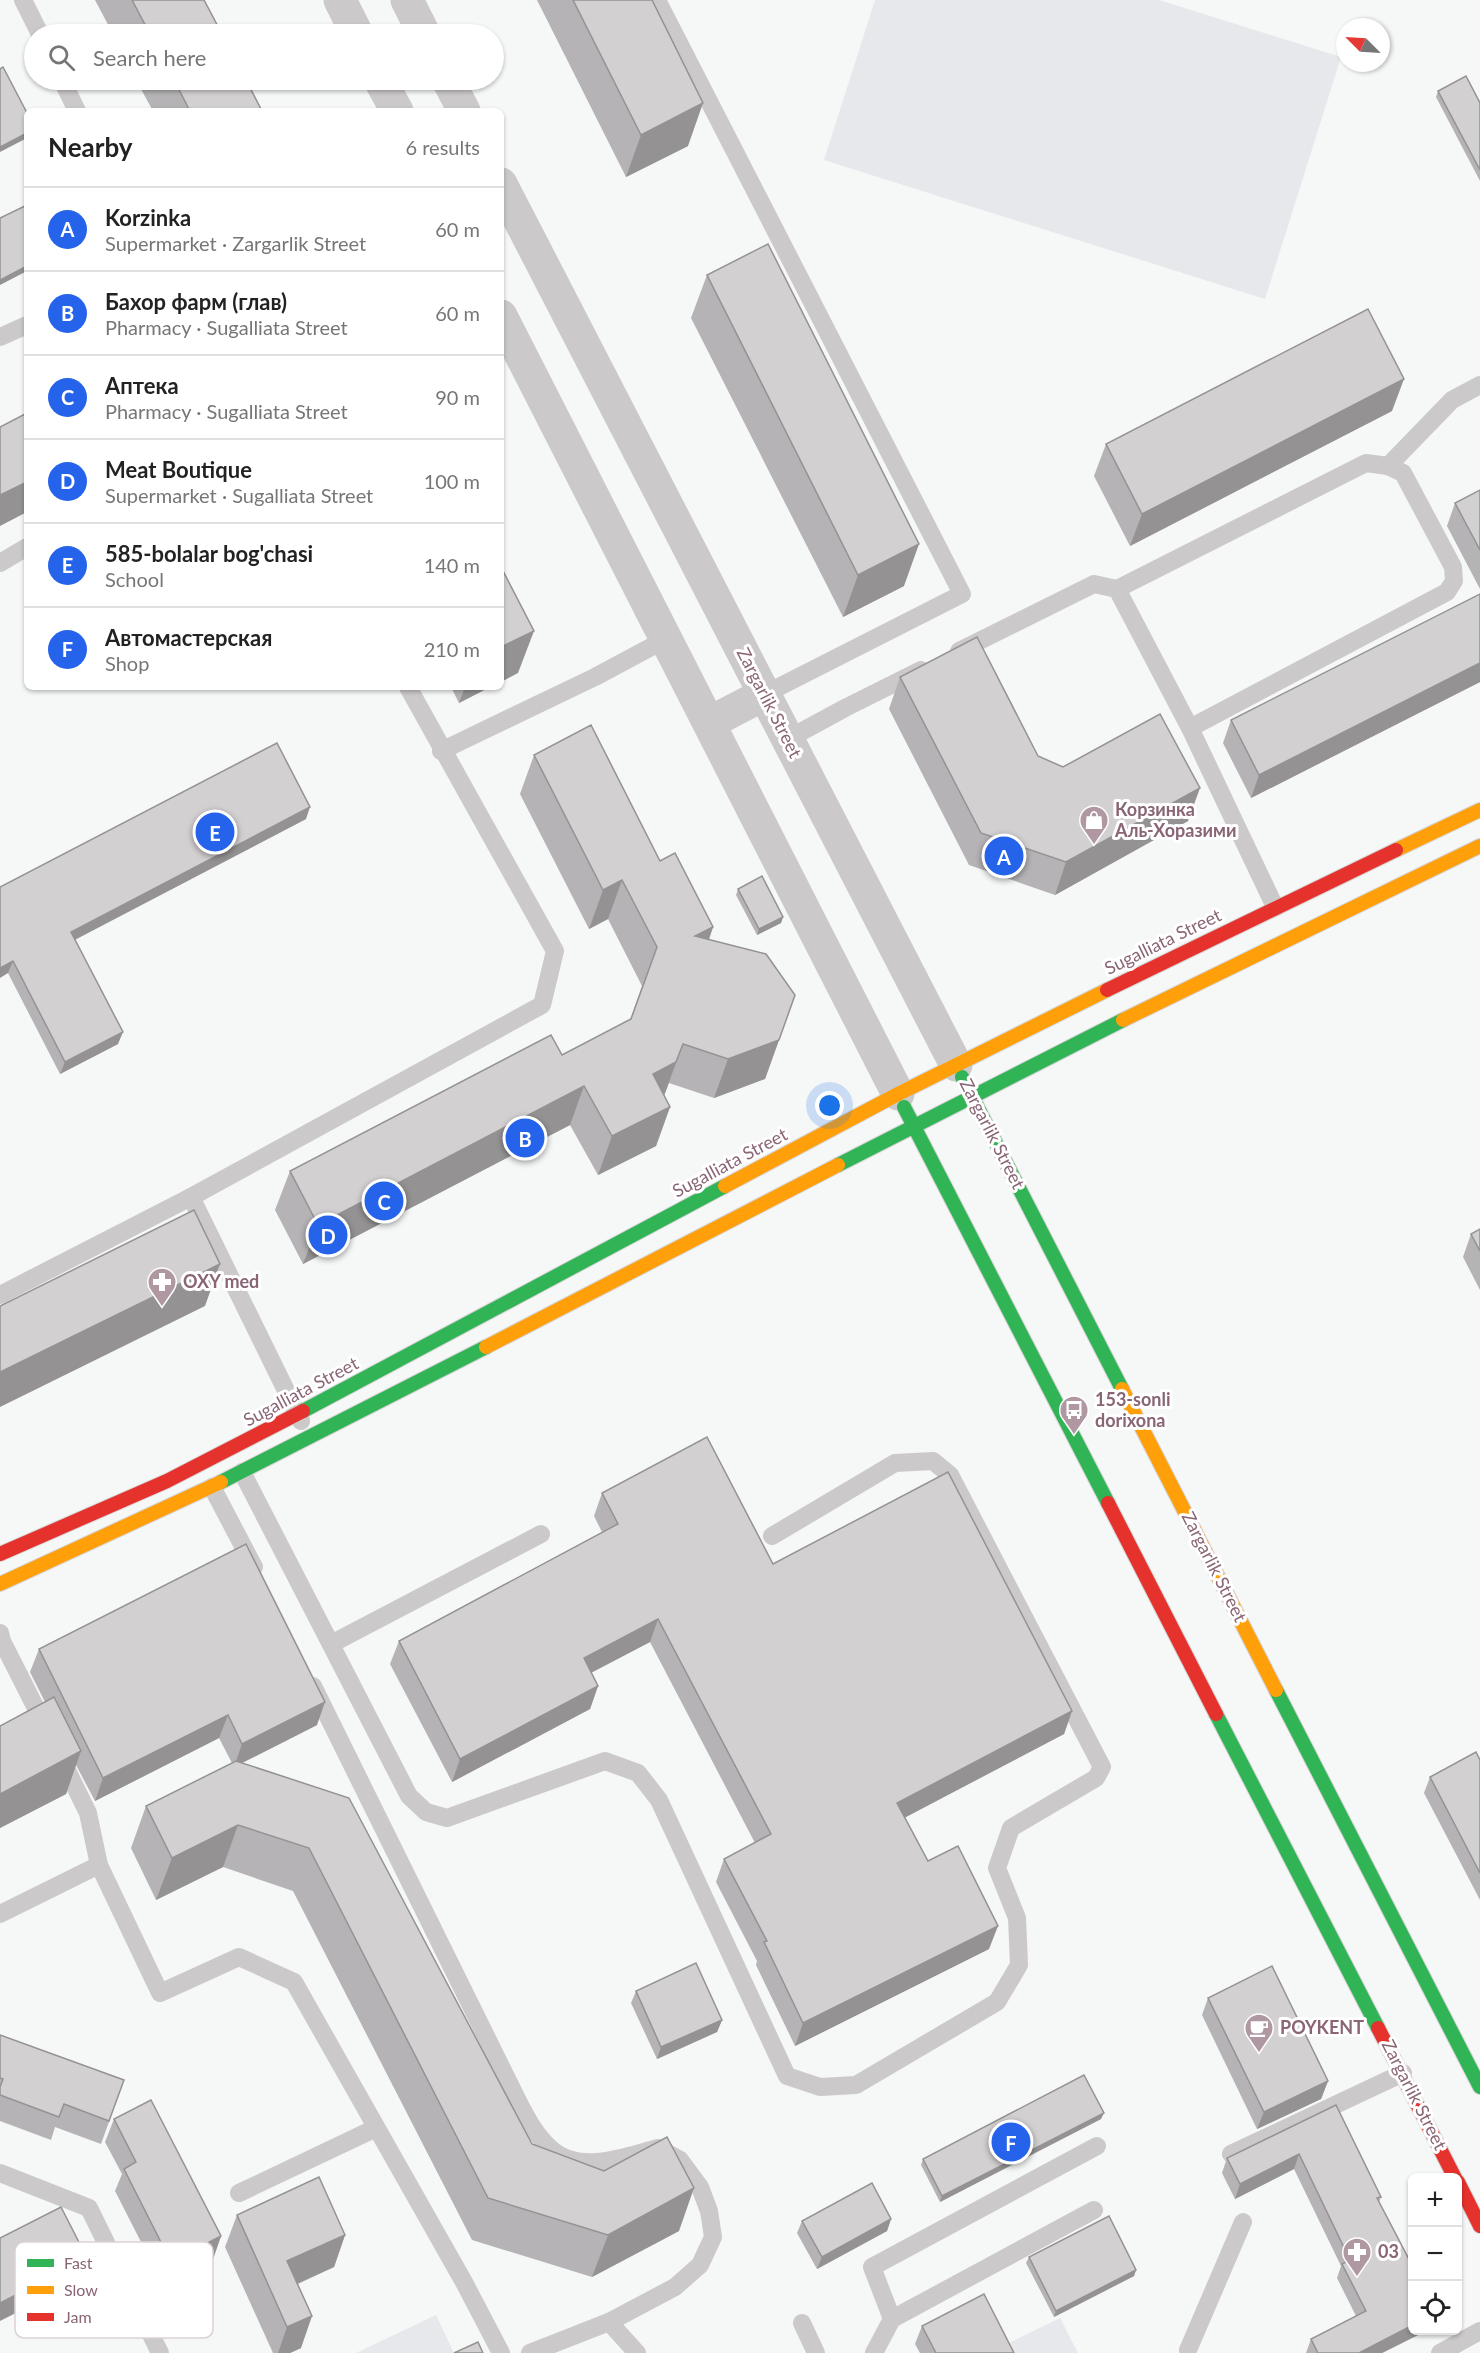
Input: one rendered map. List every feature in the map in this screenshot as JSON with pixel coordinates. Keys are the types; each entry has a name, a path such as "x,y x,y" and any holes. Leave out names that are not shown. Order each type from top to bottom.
{"main road":[{"name":"Sugalliata Street","path":"0,1554 166,1481 298,1414 898,1094 1275,907 1480,810"},
{"path":"0,1584 212,1487 972,1096 1480,846"},
{"name":"Zargarlik Street","path":"956,1065 1480,2087"},
{"name":"Zargarlik Street","path":"898,1094 1453,2173"},
{"path":"1462,2190 1480,2226"}],"street":[{"path":"340,0 352,24"},
{"path":"407,0 419,24"},
{"path":"385,90 395,108"},
{"path":"453,90 462,108"},
{"name":"Zargarlik Street","path":"504,189 956,1065"},
{"name":"Zargarlik Street","path":"504,322 898,1094"},
{"path":"709,723 765,694"}],"lane":[{"path":"23,0 35,24"},
{"path":"657,0 962,594 765,694"},
{"path":"67,90 76,108"},
{"path":"0,337 24,326"},
{"path":"1388,466 1452,400 1480,385"},
{"path":"788,739 845,708 1094,585 1117,589 1366,463 1388,466 1403,473 1453,567 1454,581 1447,592 1190,728"},
{"path":"0,562 24,549"},
{"path":"1117,589 1190,728 1275,907"},
{"path":"441,751 595,677 666,639"},
{"path":"0,1296 191,1197 542,1005 555,951 441,751 410,690"},
{"path":"191,1197 310,1438"},
{"path":"242,1472 409,1796 426,1812 447,1818 605,1761 638,1773 659,1800 787,2076 820,2087 856,2085 997,2002 1018,1965 1017,1918 997,1868 1011,1828 1096,1779 1102,1767 950,1475 933,1461 895,1462 772,1536"},
{"path":"212,1487 263,1586"},
{"path":"331,1644 540,1534"},
{"path":"0,1633 88,1813 99,1865 160,1993 239,1957 294,1982 465,2284 501,2353"},
{"path":"305,1670 519,2103 534,2128 549,2147 571,2161 598,2162 658,2148 680,2160 700,2187 709,2211 712,2237 700,2265 675,2287 609,2322 530,2353"},
{"path":"0,1914 99,1865"},
{"path":"1231,2154 1403,2073"},
{"path":"239,2193 376,2128"},
{"path":"892,2319 872,2267 1097,2146"},
{"path":"4,2178 88,2208 105,2242"},
{"path":"874,2353 892,2319 1094,2210"},
{"path":"1186,2352 1243,2222"},
{"path":"609,2322 637,2353"},
{"path":"802,2323 816,2353"},
{"path":"1440,2353 1480,2331"},
{"path":"153,2338 160,2353"}],"shaded area":[{"path":"875,0 1159,0 1336,55 1336,72 1265,299 824,160"},
{"path":"436,2315 454,2353 356,2353"},
{"path":"1060,2318 1078,2353 1009,2353 1005,2345"}],"building":[{"path":"132,0 204,0 217,24 145,24"},
{"path":"573,0 652,0 703,103 641,135"},
{"path":"3,67 24,108 24,135 0,147 0,69"},
{"path":"1466,76 1480,103 1480,170 1438,91"},
{"path":"179,90 251,90 260,108 188,108"},
{"path":"24,206 24,268 0,280 0,218"},
{"path":"768,244 919,544 858,575 707,275"},
{"path":"1368,309 1404,379 1142,514 1106,444"},
{"path":"24,415 24,483 0,495 0,427"},
{"path":"1480,490 1480,550 1455,503"},
{"path":"504,573 534,631 504,646"},
{"path":"1480,594 1480,663 1259,775 1231,720"},
{"path":"977,637 1038,756 1063,767 1160,714 1200,788 1066,862 981,833 900,677"},
{"path":"591,725 660,861 675,853 713,927 695,936 766,954 795,995 779,1040 728,1059 683,1044 676,1062 653,1074 670,1107 612,1136 584,1086 318,1225 290,1171 551,1035 562,1055 631,1019 657,947 622,880 603,890 534,755"},
{"path":"277,743 310,807 71,932 123,1032 65,1062 13,961 0,968 0,887"},
{"path":"762,876 783,917 759,929 738,889"},
{"path":"194,1210 220,1264 0,1372 0,1306"},
{"path":"1480,1229 1480,1251 1471,1234"},
{"path":"707,1437 773,1564 948,1472 1072,1711 897,1803 928,1861 958,1846 998,1926 803,2023 764,1942 767,1941 724,1859 771,1834 658,1619 584,1658 598,1686 460,1759 399,1641 618,1524 602,1493"},
{"path":"246,1544 325,1702 242,1744 228,1715 103,1778 39,1649"},
{"path":"54,1697 81,1751 0,1794 0,1726"},
{"path":"1476,1752 1480,1760 1480,1873 1430,1777"},
{"path":"236,1761 349,1798 532,2144 604,2171 667,2137 694,2188 608,2235 488,2198 309,1848 238,1825 172,1858 146,1806"},
{"path":"696,1963 722,2020 661,2047 636,1991"},
{"name":"POYKENT","path":"1272,1966 1328,2081 1264,2112 1208,1998"},
{"path":"0,2035 124,2080 109,2121 64,2104 59,2117 0,2095 3,2079 0,2078"},
{"path":"1084,2075 1104,2113 942,2196 923,2159"},
{"path":"151,2100 221,2236 209,2242 161,2242 124,2169 136,2162 114,2119"},
{"path":"1336,2105 1381,2197 1377,2198 1408,2257 1408,2328 1359,2353 1318,2353 1311,2339 1366,2311 1342,2264 1350,2260 1299,2154 1240,2184 1227,2158"},
{"path":"319,2177 345,2235 287,2261 312,2316 287,2327 237,2215"},
{"path":"872,2183 891,2219 822,2257 802,2221"},
{"path":"61,2207 79,2242 15,2242 15,2295 0,2303 0,2238"},
{"path":"1109,2216 1136,2270 1056,2311 1029,2257"},
{"path":"984,2294 1014,2353 936,2353 922,2326"},
{"path":"478,2342 483,2353 454,2353"}],"traffic: fast":[{"path":"838,1165 1123,1020"},
{"path":"962,1077 1122,1389"},
{"path":"904,1107 1108,1503"},
{"path":"303,1411 725,1186"},
{"path":"221,1482 486,1347"},
{"path":"1276,1690 1480,2087"},
{"path":"1216,1714 1378,2028"}],"traffic: slow":[{"path":"1396,850 1480,810"},
{"path":"1123,1020 1480,846"},
{"path":"725,1186 898,1094 1107,990"},
{"path":"486,1347 838,1165"},
{"path":"1122,1389 1276,1690"},
{"path":"0,1584 221,1482"}],"traffic: jam":[{"path":"1107,990 1396,850"},
{"path":"0,1554 167,1481 303,1411"},
{"path":"1108,1503 1216,1714"},
{"path":"1378,2028 1452,2173"},
{"path":"1462,2190 1480,2226"}],"place":[{"name":"585-bolalar bog'chasi","path":"215,832"},
{"name":"Корзинка Аль-Хоразими","path":"1094,846"},
{"name":"Korzinka","path":"1004,856"},
{"name":"Бахор фарм (глав)","path":"525,1138"},
{"name":"Аптека","path":"384,1201"},
{"name":"Meat Boutique","path":"328,1235"},
{"name":"OXY med","path":"162,1308"},
{"name":"153-sonli dorixona","path":"1074,1436"},
{"name":"POYKENT","path":"1259,2054"},
{"name":"Автомастерская","path":"1011,2142"},
{"name":"03","path":"1357,2278"}]}
